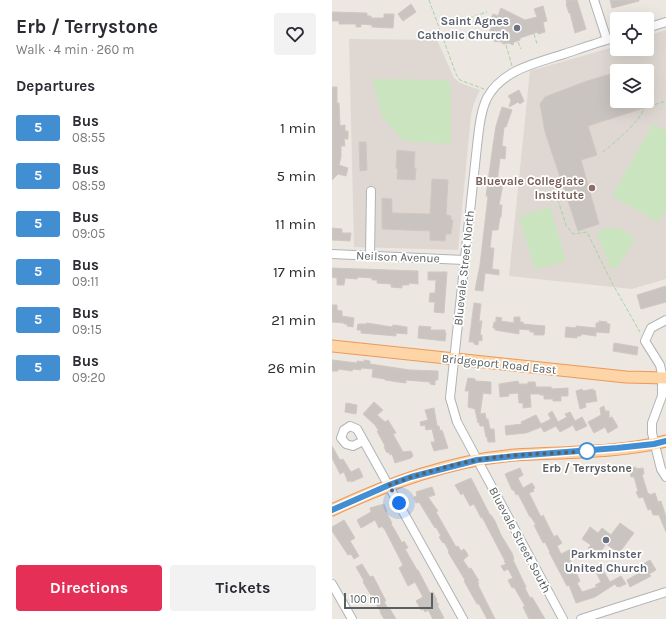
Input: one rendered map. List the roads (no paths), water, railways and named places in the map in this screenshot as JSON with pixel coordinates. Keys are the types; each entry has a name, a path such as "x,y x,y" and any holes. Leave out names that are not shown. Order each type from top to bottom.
{"main road":[{"name":"Bridgeport Road East","path":"332,346 626,377 664,378"},
{"path":"332,510 411,477 477,460 568,453 654,444 666,441"}],"street":[{"path":"594,0 607,40"},
{"path":"654,26 666,22"},
{"name":"Bluevale Street North","path":"477,460 457,422 450,398 464,260 482,113 486,100 503,79 522,67 610,39"},
{"path":"370,256 371,191"},
{"name":"Neilson Avenue","path":"332,254 464,260"},
{"path":"666,320 651,328 645,341 660,365 664,378 662,396 652,423 652,433 661,469 666,477"},
{"path":"363,441 463,619"},
{"name":"Bluevale Street South","path":"477,460 563,619"},
{"path":"332,584 352,619"},
{"path":"581,619 666,592"}],"place":[{"name":"Saint Agnes Catholic Church","path":"517,28"},
{"name":"Bluevale Collegiate Institute","path":"592,188"},
{"name":"Erb / Terrystone","path":"587,451"},
{"name":"Parkminster United Church","path":"606,540"}]}
